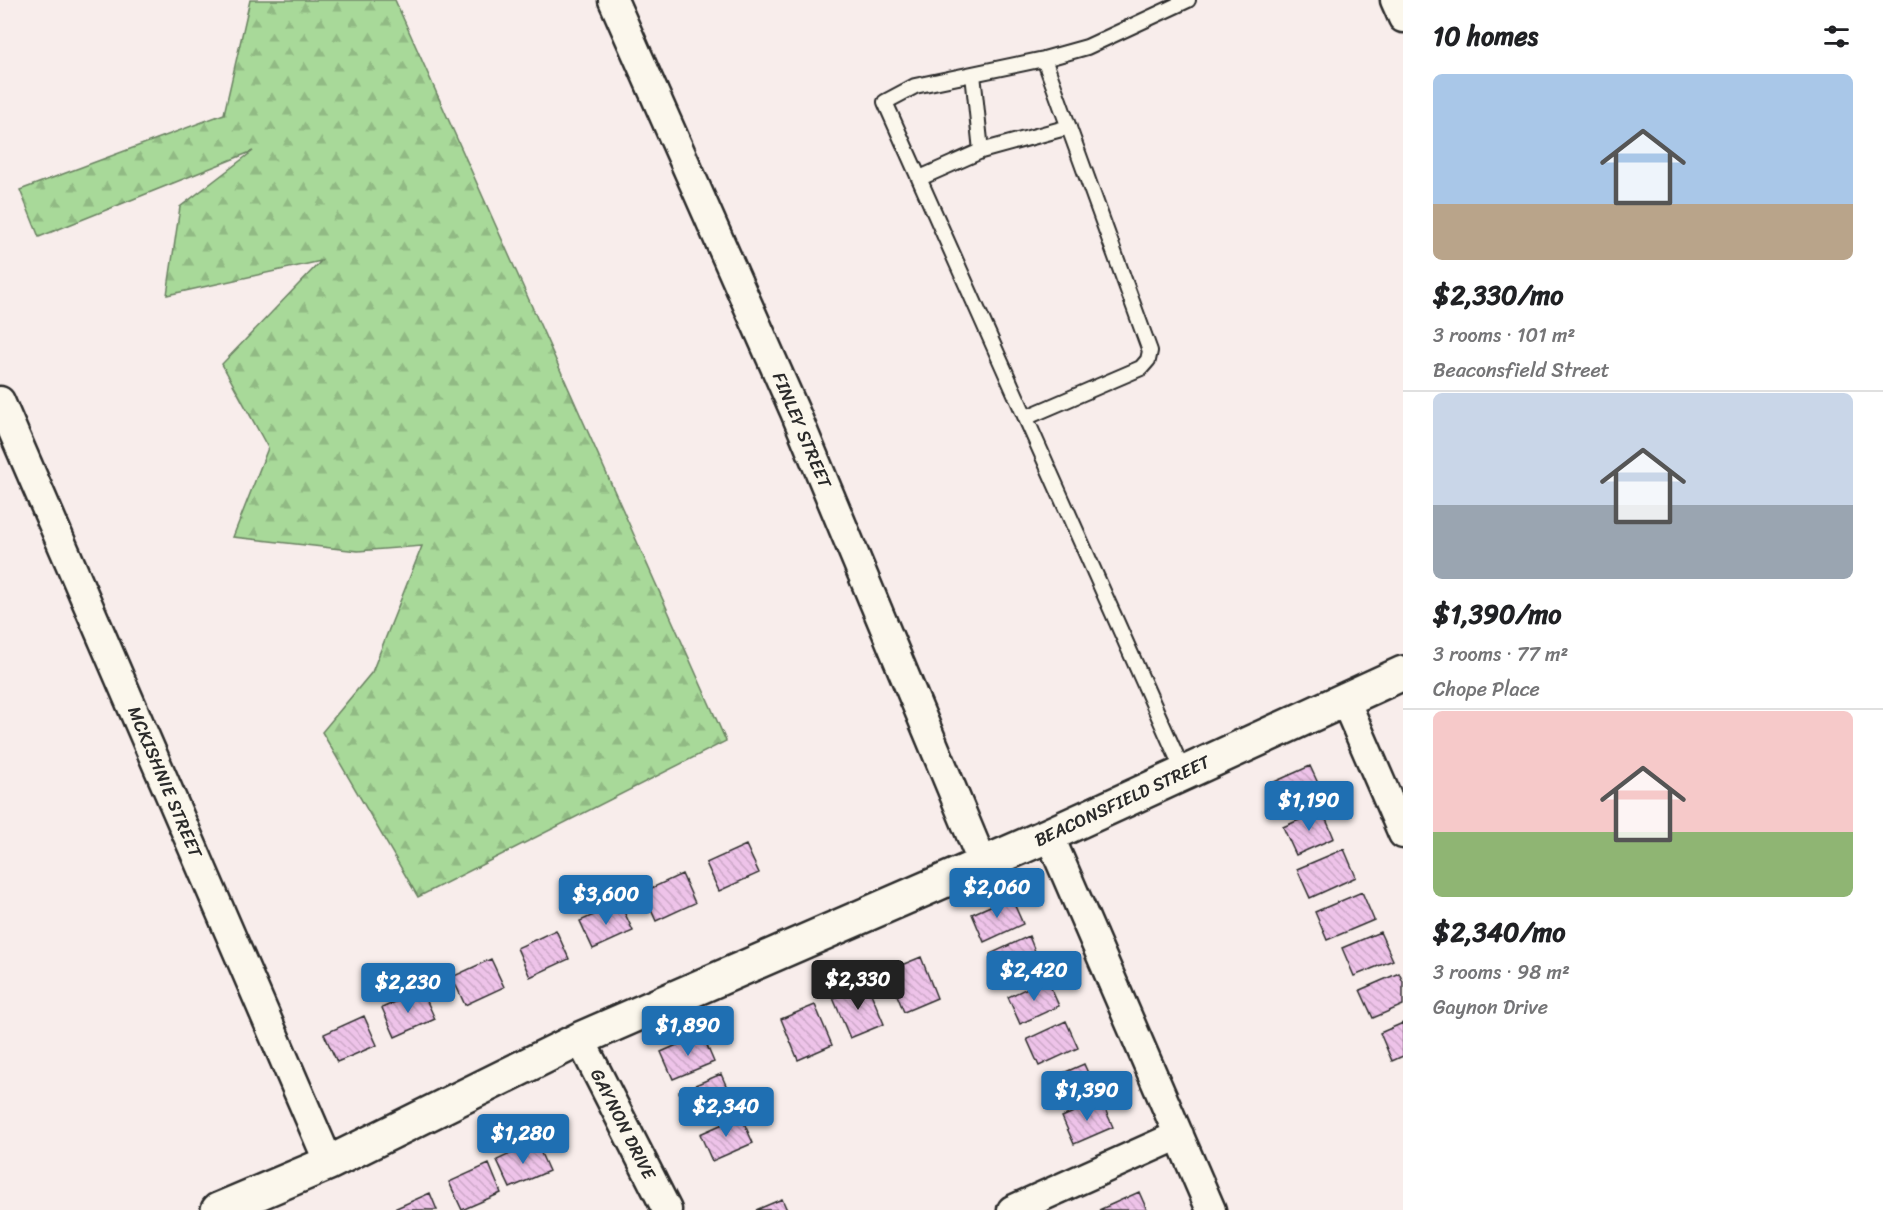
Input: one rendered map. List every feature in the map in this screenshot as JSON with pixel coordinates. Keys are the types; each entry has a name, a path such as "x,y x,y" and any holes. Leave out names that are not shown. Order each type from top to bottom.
{"street":[{"name":"FINLEY STREET","path":"613,0 795,412 983,864"},
{"path":"1395,0 1403,18"},
{"name":"MCKISHNIE STREET","path":"0,402 329,1162"},
{"name":"BEACONSFIELD STREET","path":"218,1210 329,1162 580,1039 1049,835 1403,673"},
{"path":"1345,700 1403,834"},
{"path":"1049,835 1211,1210"},
{"name":"GAYNON DRIVE","path":"580,1039 667,1210"},
{"path":"1012,1210 1179,1135"}],"lane":[{"path":"1184,773 885,102 915,86 1044,59 1087,47 1188,0"},
{"path":"1027,417 1141,368 1148,360 1150,351 1044,59"},
{"path":"973,74 981,151"},
{"path":"920,178 981,151 1069,127"}],"green space":[{"path":"250,0 395,0 726,741 418,897 322,732 372,672 422,546 358,551 233,537 268,448 222,364 321,261 167,295 180,207 253,151 39,237 20,190 224,114"}],"building":[{"path":"1310,766 1323,794 1284,811 1272,783"},
{"path":"1322,810 1334,838 1296,855 1283,827"},
{"path":"746,845 759,873 719,891 706,863"},
{"path":"1344,849 1356,877 1310,898 1297,869"},
{"path":"682,874 695,903 656,921 643,892"},
{"path":"1362,892 1374,920 1327,940 1315,912"},
{"path":"1011,897 1023,924 984,942 972,914"},
{"path":"620,903 633,931 593,949 580,921"},
{"path":"556,930 569,959 530,977 517,948"},
{"path":"1380,932 1393,960 1354,976 1342,948"},
{"path":"1029,936 1040,964 1002,981 990,954"},
{"path":"921,957 937,998 904,1012 887,971"},
{"path":"491,959 504,987 465,1005 452,977"},
{"path":"1399,973 1403,982 1403,1005 1373,1018 1360,990"},
{"path":"1047,979 1059,1006 1020,1024 1008,997"},
{"path":"867,984 884,1024 850,1038 833,998"},
{"path":"422,990 435,1019 395,1037 382,1008"},
{"path":"815,1005 832,1045 798,1060 781,1019"},
{"path":"364,1016 377,1045 337,1062 324,1034"},
{"path":"1066,1021 1078,1048 1039,1066 1027,1039"},
{"path":"1403,1023 1403,1056 1392,1061 1380,1033"},
{"path":"702,1034 714,1062 673,1079 661,1052"},
{"path":"1084,1064 1096,1091 1057,1108 1045,1081"},
{"path":"721,1074 733,1101 691,1119 679,1092"},
{"path":"1101,1100 1113,1127 1074,1144 1062,1117"},
{"path":"741,1116 753,1143 712,1161 700,1134"},
{"path":"536,1142 549,1171 510,1188 497,1160"},
{"path":"489,1164 501,1193 462,1210 449,1182"},
{"path":"1139,1192 1147,1210 1099,1210"},
{"path":"430,1193 437,1210 392,1210"},
{"path":"782,1199 787,1210 756,1210"}]}
